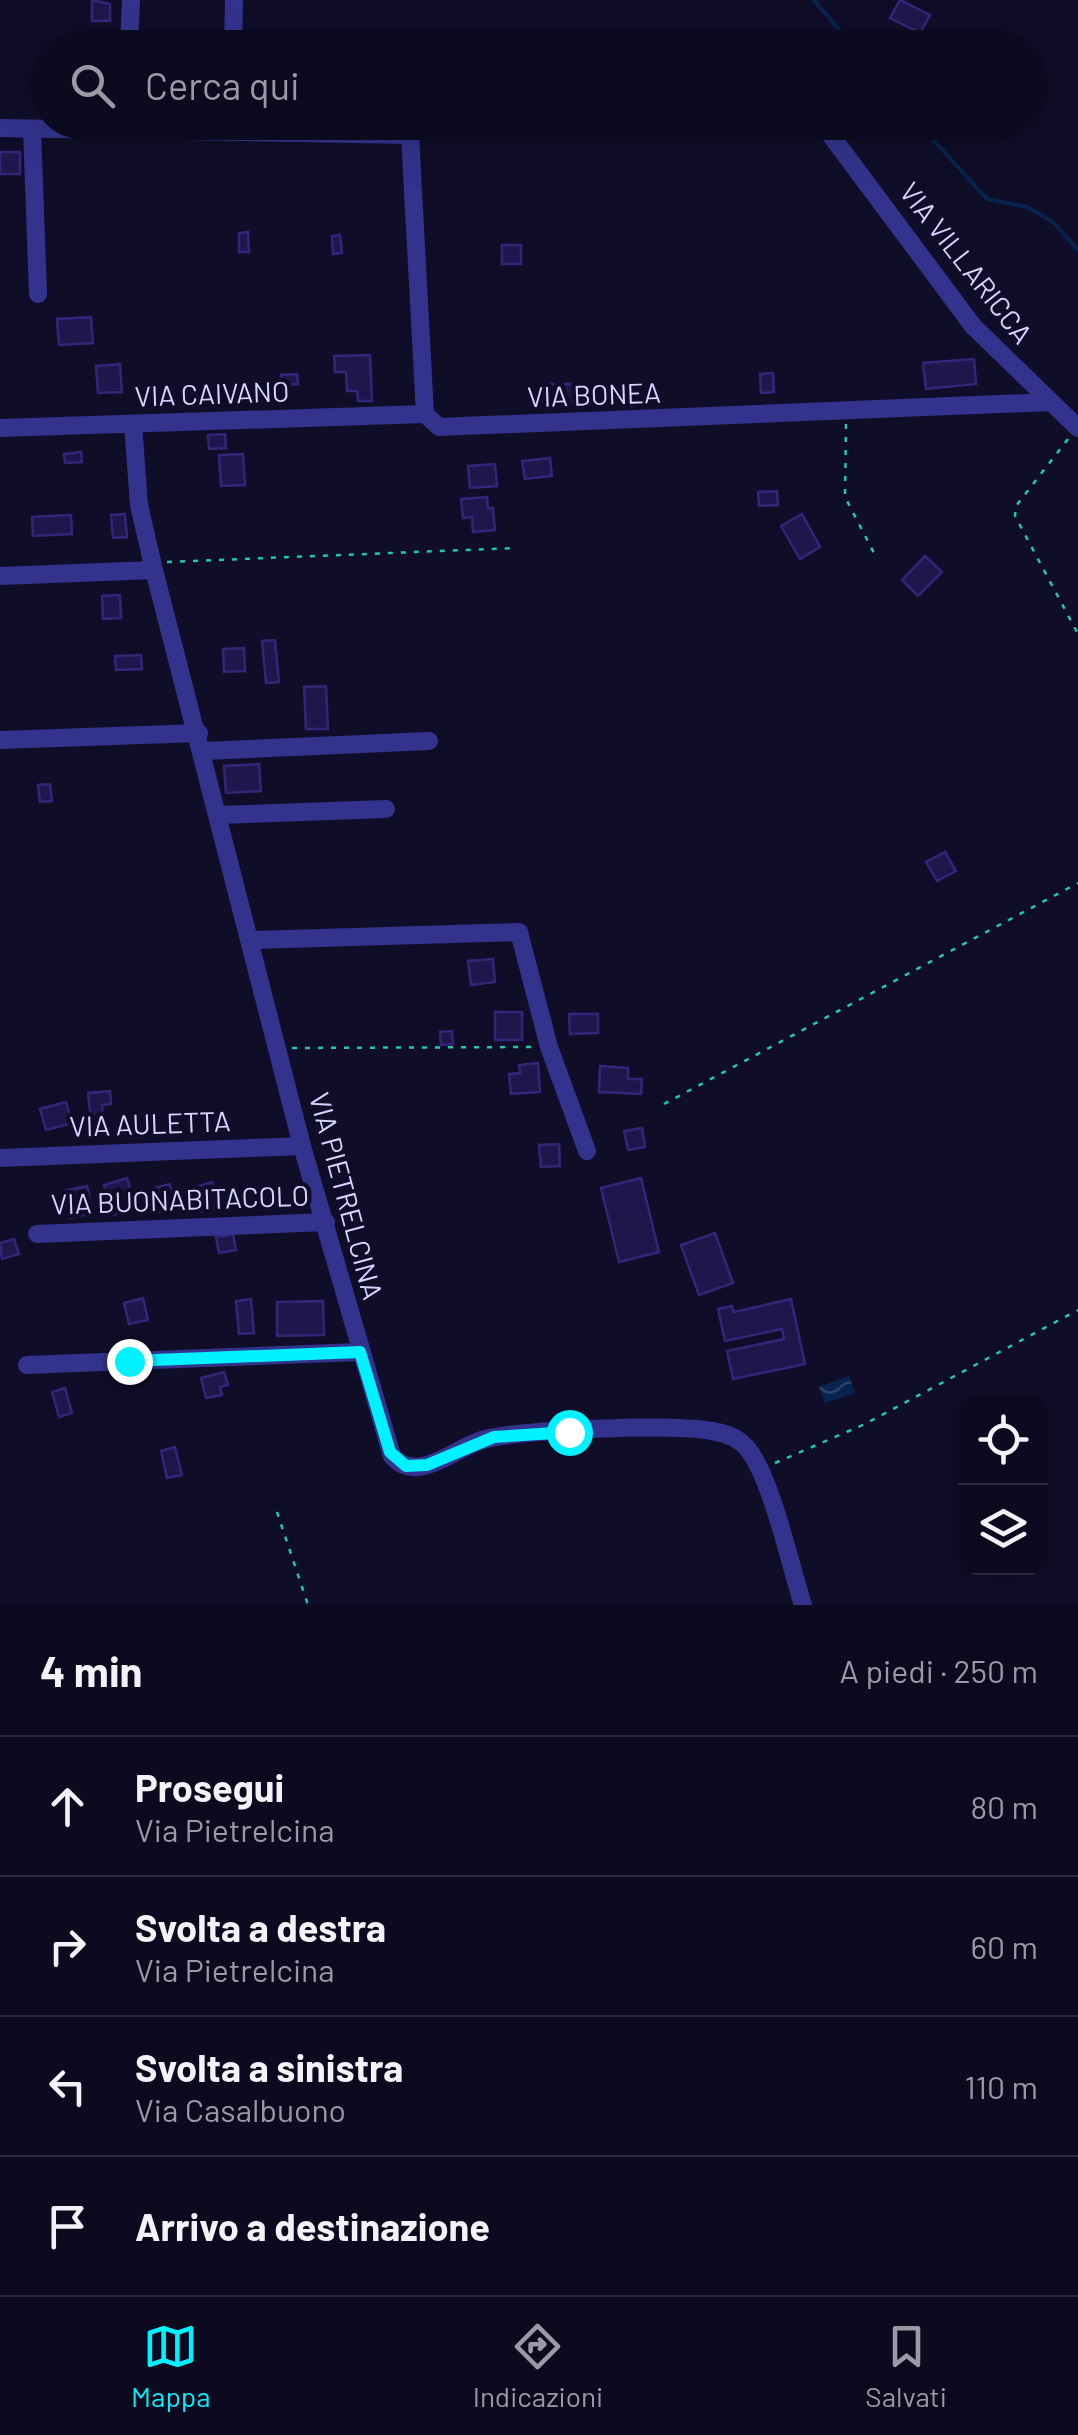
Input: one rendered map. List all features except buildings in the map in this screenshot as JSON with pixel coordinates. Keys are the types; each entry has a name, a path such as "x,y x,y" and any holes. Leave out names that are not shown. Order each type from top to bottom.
{"street":[{"path":"130,30 131,0"},
{"path":"233,30 234,0"},
{"path":"0,128 30,130"},
{"path":"32,140 38,294"},
{"path":"411,140 425,414"},
{"name":"VIA VILLARICCA","path":"834,140 972,326 1078,428"},
{"name":"VIA BONEA","path":"425,414 433,424 446,428 1051,402"},
{"name":"VIA CAIVANO","path":"0,428 425,414"},
{"name":"VIA PIETRELCINA","path":"133,424 139,505 153,568 280,1048 302,1146 390,1452 406,1466 427,1465 470,1444 503,1436 696,1430 738,1440 760,1470 803,1605"},
{"path":"0,576 153,568"},
{"path":"0,740 429,742"},
{"path":"218,815 386,809"},
{"path":"250,940 519,932 549,1047 587,1151"},
{"name":"VIA AULETTA","path":"0,1158 302,1146"},
{"name":"VIA BUONABITACOLO","path":"37,1234 326,1222"},
{"path":"27,1365 360,1352"}],"path":[{"path":"845,412 848,452 844,497 874,555"},
{"path":"1078,428 1016,506 1015,516 1078,634"},
{"path":"153,568 189,560 515,548"},
{"path":"664,1104 1078,884"},
{"path":"280,1048 549,1047"},
{"path":"760,1470 865,1424 1078,1310"},
{"path":"278,1512 308,1605"}],"water":[{"path":"849,1376 855,1393 825,1403 819,1387"}],"waterway":[{"path":"814,0 839,30"},
{"path":"933,140 987,199 1027,207 1053,222 1078,250"}],"route":[{"path":"129,1361 360,1352 390,1452 406,1466 427,1465 494,1437 569,1432"}]}
